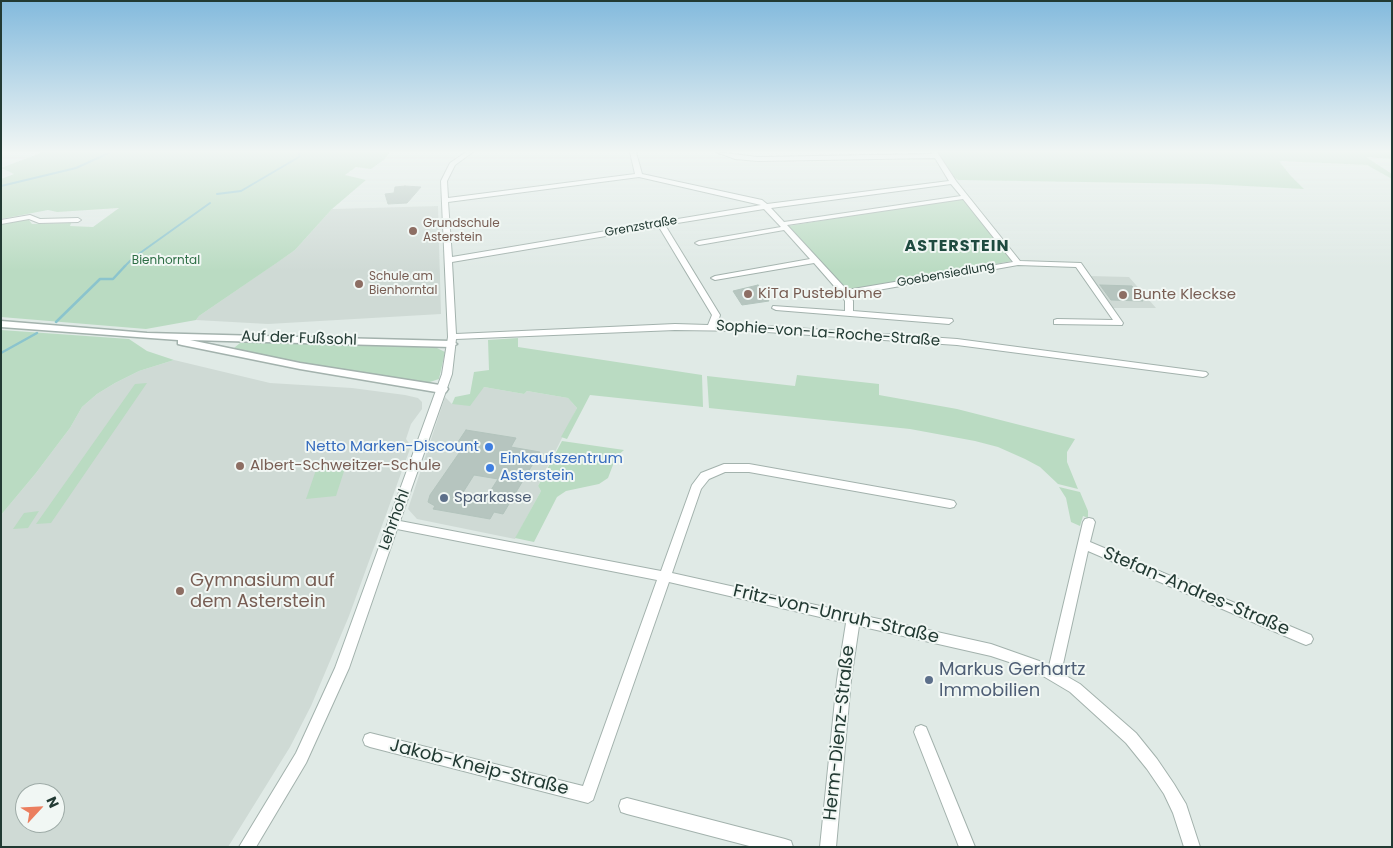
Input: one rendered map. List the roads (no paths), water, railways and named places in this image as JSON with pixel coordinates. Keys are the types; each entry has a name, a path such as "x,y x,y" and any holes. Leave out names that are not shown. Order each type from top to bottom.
{"street":[{"name":"Lehrhohl","path":"248,847 292,773 317,726 344,660 449,366 452,341 445,192"},
{"path":"445,200 510,192"},
{"path":"715,192 762,202 845,293 849,301 849,314"},
{"name":"Grenzstraße","path":"449,260 660,223 870,192"},
{"name":"Goebensiedlung","path":"961,192 1018,263"},
{"path":"698,243 785,226 965,197"},
{"path":"1,222 30,217 39,221 78,220"},
{"path":"660,223 716,315 712,326"},
{"path":"716,278 814,261"},
{"name":"Goebensiedlung","path":"845,293 1018,263 1078,265 1119,323 1057,322"},
{"path":"776,308 950,321"},
{"name":"Auf der Fußsohl","path":"1,324 134,334 284,364 442,389"},
{"name":"Sophie-von-La-Roche-Straße","path":"452,341 712,326 949,341 1203,374"},
{"name":"Auf der Fußsohl","path":"147,336 452,341"},
{"path":"667,577 696,488 705,476 717,470 732,467 749,468 950,504"},
{"path":"1054,675 1089,522"},
{"name":"Fritz-von-Unruh-Straße","path":"393,524 667,577 991,650 1019,658 1054,675 1096,705 1131,738 1152,764 1180,810 1192,847"},
{"name":"Stefan-Andres-Straße","path":"1085,545 1306,639"},
{"name":"Jakob-Kneip-Straße","path":"370,740 588,795 667,577"},
{"name":"Herm-Dienz-Straße","path":"828,847 844,680 853,619"},
{"path":"921,732 967,847"},
{"path":"627,806 785,847"}],"waterway":[{"path":"217,194 236,192"},
{"path":"125,266 133,258 210,203"},
{"path":"56,322 100,279 113,279 125,266"},
{"path":"1,353 37,333"}],"place":[{"name":"Grundschule Asterstein","path":"413,231"},
{"name":"Schule am Bienhorntal","path":"359,284"},
{"name":"KiTa Pusteblume","path":"748,294"},
{"name":"Bunte Kleckse","path":"1123,295"},
{"name":"Netto Marken-Discount","path":"489,447"},
{"name":"Albert-Schweitzer-Schule","path":"240,466"},
{"name":"Einkaufszentrum Asterstein","path":"490,468"},
{"name":"Sparkasse","path":"444,498"},
{"name":"Gymnasium auf dem Asterstein","path":"180,591"},
{"name":"Markus Gerhartz Immobilien","path":"929,680"}],"district":[{"name":"ASTERSTEIN","path":"957,247"}],"park label":[{"name":"Bienhorntal","path":"166,261"}]}
